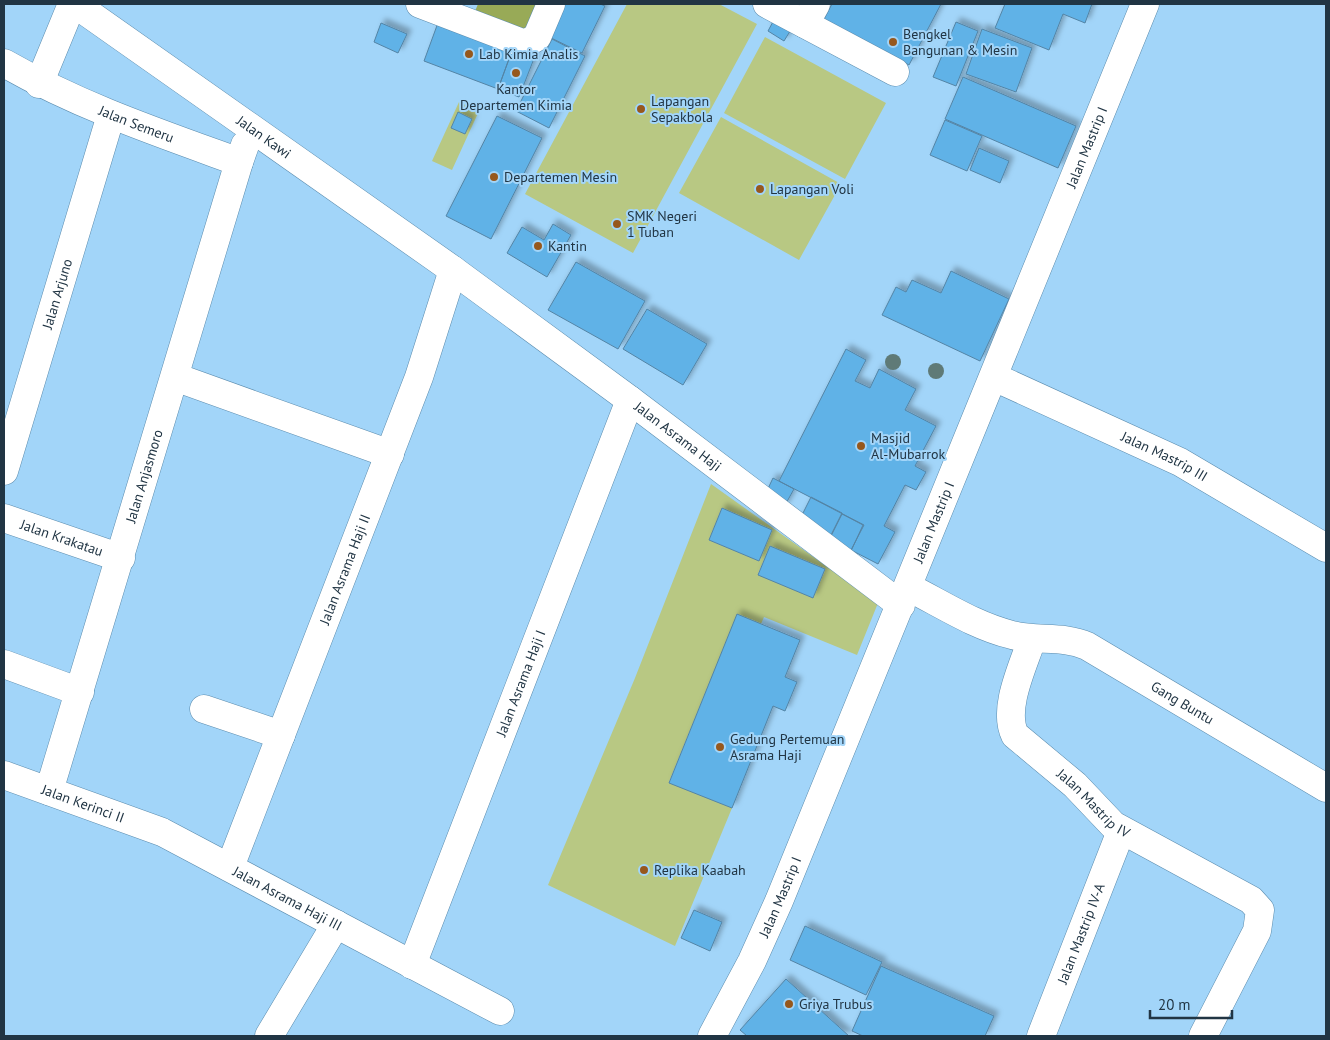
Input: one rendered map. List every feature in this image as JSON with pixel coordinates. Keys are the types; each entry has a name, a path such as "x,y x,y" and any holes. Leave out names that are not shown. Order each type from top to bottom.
{"street":[{"path":"39,84 73,4"},
{"name":"Jalan Kawi","path":"73,4 453,270"},
{"path":"420,4 525,44 537,37 550,4"},
{"path":"767,4 811,14 896,72"},
{"name":"Jalan Mastrip I","path":"712,1036 768,928 1146,4"},
{"name":"Jalan Semeru","path":"4,63 39,84 111,115 240,162"},
{"name":"Jalan Arjuno","path":"4,471 111,115"},
{"path":"240,162 250,127"},
{"name":"Jalan Anjasmoro","path":"49,791 240,162"},
{"name":"Jalan Asrama Haji","path":"453,270 630,400 904,596"},
{"name":"Jalan Asrama Haji II","path":"230,867 419,377 453,270"},
{"path":"176,376 390,454"},
{"name":"Jalan Mastrip III","path":"994,377 1173,458 1326,548"},
{"name":"Jalan Asrama Haji I","path":"412,965 630,400"},
{"name":"Jalan Krakatau","path":"4,518 121,558"},
{"path":"904,596 982,625 1032,639"},
{"name":"Gang Buntu","path":"1032,639 1069,640 1087,646 1326,788"},
{"name":"Jalan Mastrip IV","path":"1032,639 1010,710 1012,728 1022,742 1075,785 1101,815 1121,830 1251,900 1260,910 1257,931 1203,1036"},
{"path":"4,664 80,692"},
{"path":"204,709 281,735"},
{"name":"Jalan Kerinci II","path":"4,775 162,832"},
{"name":"Jalan Mastrip IV-A","path":"1041,1036 1121,830"},
{"name":"Jalan Asrama Haji III","path":"162,832 500,1011"},
{"path":"269,1036 336,924"}],"green space":[{"path":"478,4 541,4 527,37 474,14"},
{"name":"Lapangan Sepakbola","path":"627,4 719,4 757,24 633,253 525,194"},
{"name":"Lapangan Voli","path":"765,37 886,103 845,179 724,113"},
{"path":"459,102 479,111 452,170 432,161"},
{"name":"Lapangan Voli","path":"721,117 841,184 799,260 679,193"},
{"path":"711,484 878,603 857,655 764,617 761,624 737,615 669,782 732,808 675,946 548,885 635,678","holes":["722,508 772,530 759,561 709,540","770,546 825,569 813,598 758,574"]}],"building":[{"path":"561,4 600,4 605,6 582,53 545,35"},
{"name":"Bengkel Bangunan & Mesin","path":"832,4 941,4 909,65 824,19"},
{"path":"1005,4 1092,4 1085,23 1063,14 1049,50 995,28"},
{"path":"775,18 792,28 784,41 768,31"},
{"name":"Lab Kimia Analis","path":"439,20 513,48 498,89 424,61"},
{"path":"956,22 978,31 956,86 933,77"},
{"path":"381,23 407,34 398,53 374,42"},
{"path":"982,29 1032,48 1016,92 966,74"},
{"path":"552,39 585,56 549,128 516,111"},
{"name":"Kantor Departemen Kimia","path":"513,48 535,56 519,97 498,89"},
{"path":"963,77 1076,126 1058,168 945,119"},
{"path":"458,112 472,119 465,134 451,128"},
{"name":"Departemen Mesin","path":"497,116 542,138 491,239 446,216"},
{"path":"945,120 982,136 967,171 930,155"},
{"path":"979,148 1009,161 1000,183 970,170"},
{"name":"Kantin","path":"553,224 571,235 547,277 507,253 522,227 544,240"},
{"path":"576,262 645,301 618,349 548,310"},
{"path":"951,271 1009,299 980,361 882,315 896,287 906,292 912,280 941,293"},
{"path":"647,309 707,344 683,385 623,349"},
{"name":"Masjid Al-Mubarrok","path":"846,349 866,360 855,381 870,388 879,369 916,389 905,410 936,426 915,466 926,472 916,490 905,485 884,526 895,532 878,564 851,550 864,525 779,481"},
{"path":"773,478 794,489 784,507 764,497"},
{"path":"811,497 842,513 830,537 799,521"},
{"path":"722,508 772,530 759,561 709,540"},
{"path":"842,514 863,525 851,551 829,540"},
{"path":"770,546 825,569 813,598 758,575"},
{"name":"Gedung Pertemuan Asrama Haji","path":"737,614 800,640 785,677 797,682 785,711 773,706 732,808 669,783"},
{"path":"694,910 722,922 710,951 681,938"},
{"path":"805,926 882,962 866,995 790,960"},
{"path":"881,966 994,1016 985,1036 863,1036 852,1031"},
{"name":"Griya Trubus","path":"786,979 849,1036 747,1036 740,1030"}],"place":[{"name":"Bengkel Bangunan & Mesin","path":"893,42"},
{"name":"Lab Kimia Analis","path":"469,54"},
{"name":"Kantor Departemen Kimia","path":"516,73"},
{"name":"Lapangan Sepakbola","path":"641,109"},
{"name":"Departemen Mesin","path":"494,177"},
{"name":"Lapangan Voli","path":"760,189"},
{"name":"SMK Negeri 1 Tuban","path":"617,224"},
{"name":"Kantin","path":"538,246"},
{"name":"Masjid Al-Mubarrok","path":"861,446"},
{"name":"Gedung Pertemuan Asrama Haji","path":"720,747"},
{"name":"Replika Kaabah","path":"644,870"},
{"name":"Griya Trubus","path":"789,1004"}]}
